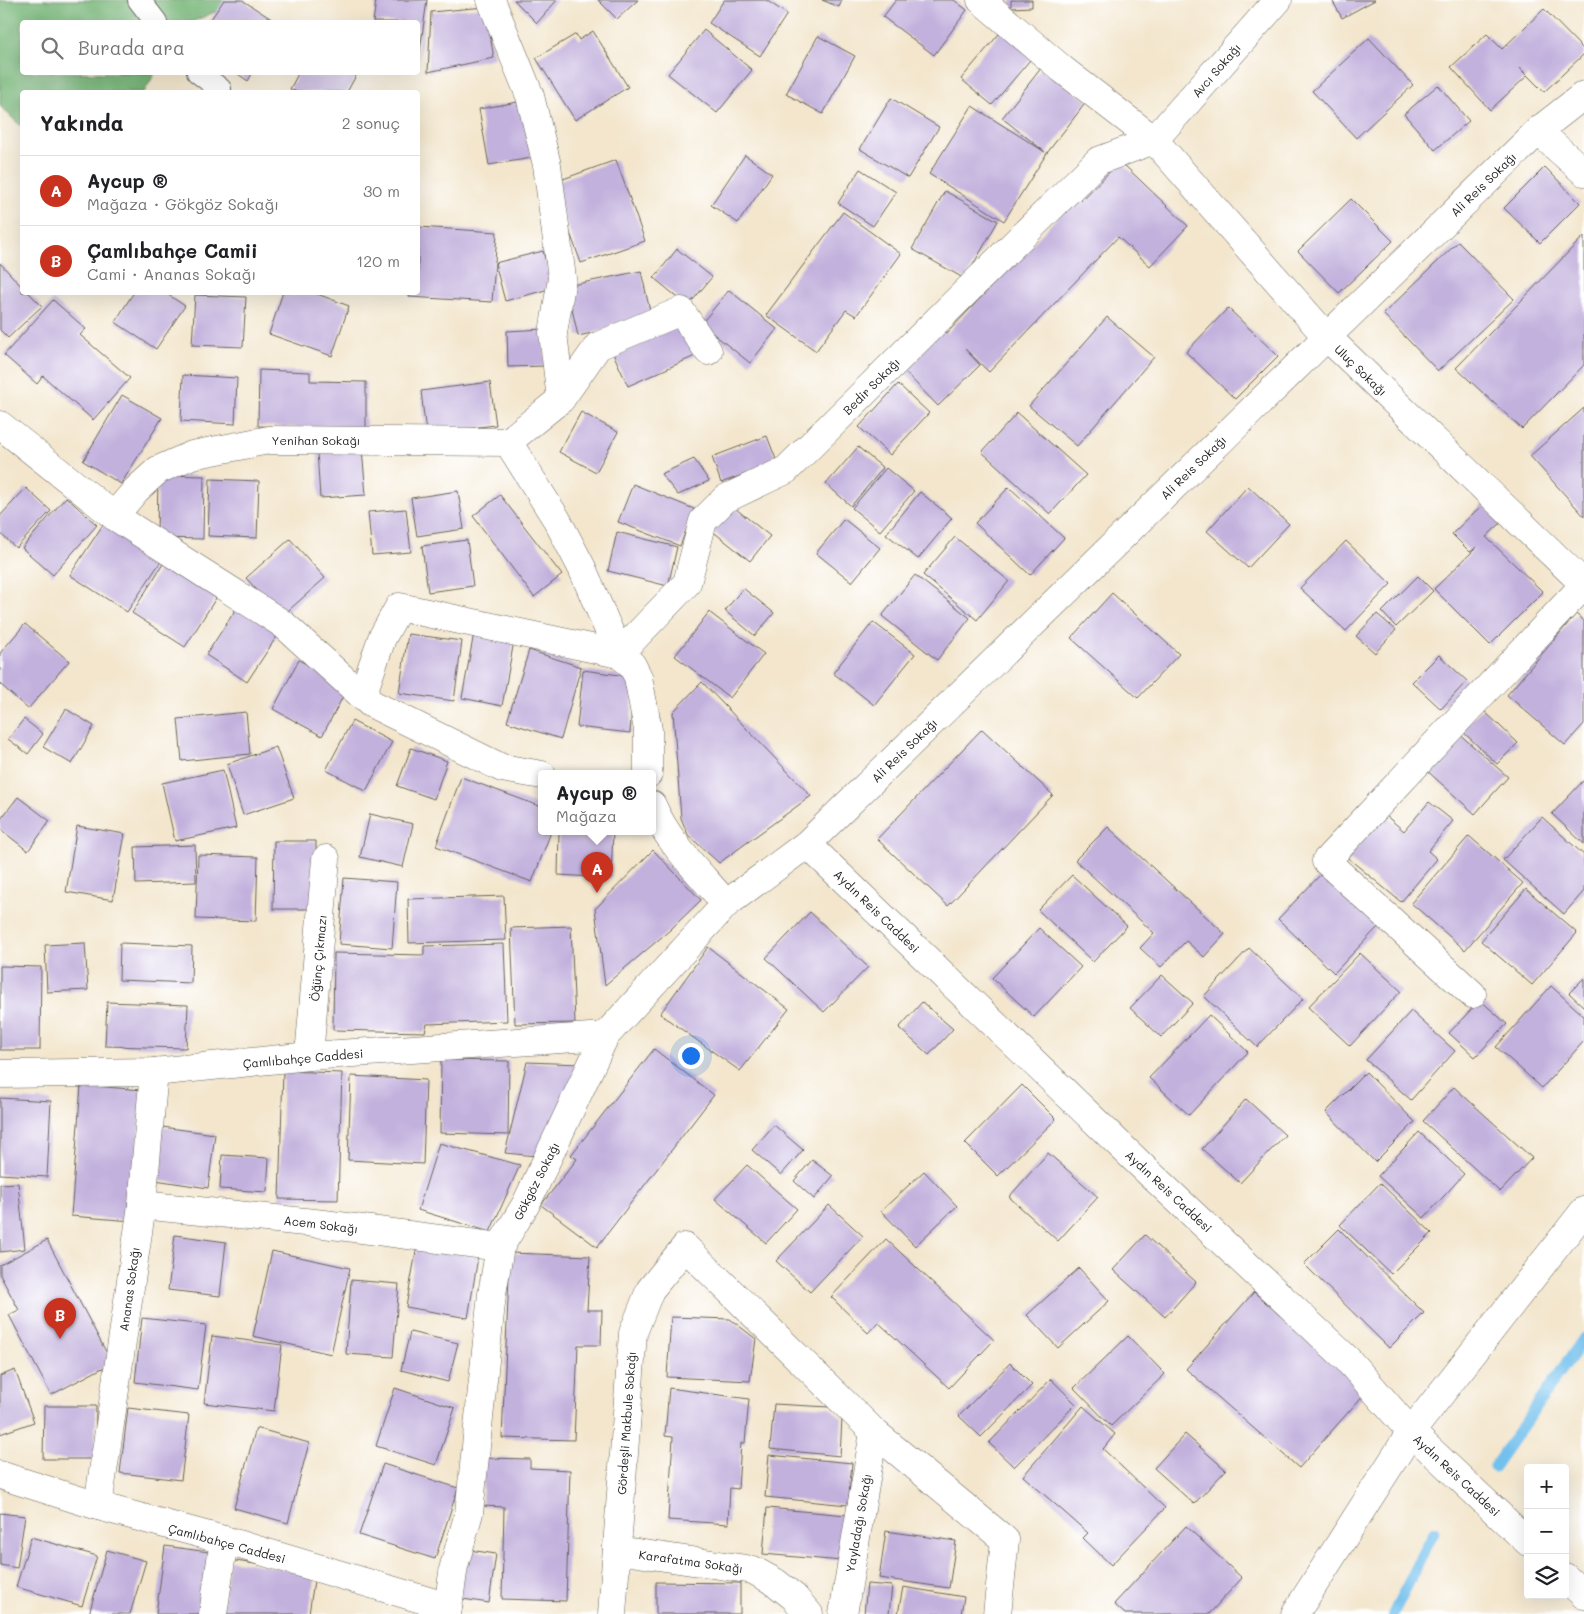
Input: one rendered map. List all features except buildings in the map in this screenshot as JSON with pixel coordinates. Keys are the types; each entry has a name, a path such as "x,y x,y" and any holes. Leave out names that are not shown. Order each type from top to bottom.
{"street":[{"path":"491,0 530,96 547,165 562,278 553,333 561,399"},
{"name":"Uluç Sokağı","path":"982,0 1062,69 1154,140 1326,336 1584,584"},
{"name":"Avcı Sokağı","path":"1154,140 1278,0"},
{"name":"Ali Reis Sokağı","path":"807,844 1538,131 1584,95"},
{"path":"1538,131 1584,172"},
{"name":"Bedir Sokağı","path":"619,654 687,583 703,521 725,498 786,470 1098,161 1154,140"},
{"path":"648,770 648,730 638,677 632,665 619,654 582,568 557,520 508,442 561,399 598,346 681,312 708,351"},
{"path":"0,425 114,516 283,624 370,703 502,768 538,774"},
{"name":"Yenihan Sokağı","path":"114,516 136,490 158,470 192,455 269,440 508,442"},
{"path":"1472,994 1326,861 1584,584"},
{"path":"362,696 382,638 399,607 619,654"},
{"path":"656,815 675,844 726,904"},
{"name":"Gökgöz Sokağı","path":"447,1611 454,1566 469,1513 492,1294 500,1247 526,1204 605,1036 726,904 807,844"},
{"name":"Aydın Reis Caddesi","path":"807,844 1147,1171 1347,1359 1412,1432 1524,1538"},
{"name":"Öğünç Çıkmazı","path":"309,1056 326,859"},
{"name":"Çamlıbahçe Caddesi","path":"0,1074 154,1072 309,1056 605,1036"},
{"name":"Ananas Sokağı","path":"98,1506 142,1204 154,1072"},
{"name":"Acem Sokağı","path":"142,1204 324,1224 500,1247"},
{"path":"1295,1614 1412,1432 1584,1210"},
{"name":"Gördeşli Makbule Sokağı","path":"612,1614 633,1333 650,1290 685,1247 874,1432"},
{"path":"874,1432 1005,1540 997,1614"},
{"name":"Yayladağı Sokağı","path":"843,1614 874,1432"},
{"name":"Çamlıbahçe Caddesi","path":"0,1475 98,1506 224,1540 447,1611"},
{"path":"213,1614 224,1540"},
{"name":"Karafatma Sokağı","path":"617,1550 753,1570 788,1592 809,1614"},
{"path":"1569,1581 1584,1595"}],"lane":[{"path":"139,0 154,20"},
{"path":"202,75 220,89"}],"green space":[{"path":"0,0 242,0 197,20 20,20 20,75 154,75 145,90 20,90 20,125 0,106"}],"waterway":[{"path":"1494,1467 1584,1338"},
{"path":"1393,1614 1434,1532"}],"place":[{"name":"Aycup ®","path":"597,893"},
{"name":"Çamlıbahçe Camii","path":"60,1339"}]}
